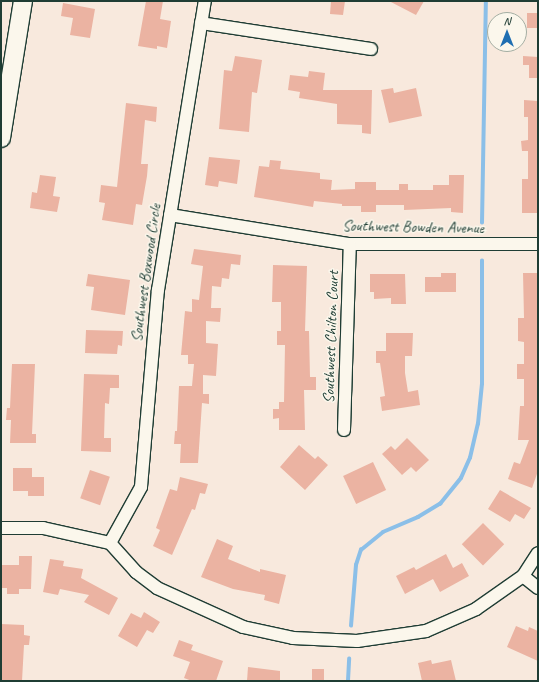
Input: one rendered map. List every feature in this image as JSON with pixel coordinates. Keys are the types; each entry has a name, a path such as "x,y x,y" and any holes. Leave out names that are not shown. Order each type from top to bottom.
{"street":[{"path":"1,138 23,1"},
{"name":"Southwest Boxwood Circle","path":"110,543 141,487 152,337 170,215 205,1"},
{"path":"201,23 371,49"},
{"name":"Southwest Bowden Avenue","path":"170,215 350,244 538,244"},
{"name":"Southwest Chilton Court","path":"344,430 350,244"},
{"path":"1,528 43,528 110,543 136,572 157,588 243,627 293,638 357,641 426,631 476,609 523,576 538,553"},
{"path":"523,576 538,588"}],"building":[{"path":"146,1 163,1 160,19 171,21 167,48 157,46 157,49 138,46"},
{"path":"331,1 345,1 343,15 330,14"},
{"path":"389,1 424,1 416,15"},
{"path":"63,3 95,9 90,38 70,35 73,18 61,16"},
{"path":"527,13 538,13 538,28 527,28"},
{"path":"235,56 262,60 257,93 252,92 249,132 219,129 224,70 232,71"},
{"path":"523,56 538,57 538,78 529,78 529,65 523,65"},
{"path":"309,71 325,73 323,90 372,90 371,134 362,133 362,125 337,124 337,104 299,98 300,92 288,90 290,75 308,77"},
{"path":"393,88 394,93 416,88 422,116 389,123 381,90"},
{"path":"524,100 538,101 538,213 522,213 522,179 528,179 528,151 522,151 521,141 528,140 528,117 524,117"},
{"path":"126,103 157,107 156,122 145,120 141,164 148,164 147,176 142,205 136,204 133,225 102,220 105,203 99,202 101,185 117,187"},
{"path":"209,157 240,160 237,184 219,181 218,187 205,185"},
{"path":"270,160 281,161 280,169 320,173 320,179 332,180 331,190 355,189 355,182 376,182 376,190 399,190 399,184 408,184 408,190 433,190 433,185 449,185 449,175 464,175 463,213 451,212 451,208 404,210 404,205 376,205 376,212 361,212 361,206 342,206 342,204 314,201 313,207 254,197 259,166 269,167"},
{"path":"40,175 56,177 53,196 60,197 57,212 30,208 32,192 37,193"},
{"path":"194,249 241,255 240,265 231,264 229,279 222,278 221,287 212,286 211,308 221,308 220,322 206,321 206,343 218,344 216,376 203,375 203,394 209,394 209,404 202,403 198,463 180,463 181,444 174,444 175,431 177,431 179,386 192,386 194,364 188,364 188,355 181,355 185,311 192,312 192,299 199,300 203,266 191,264"},
{"path":"273,265 307,266 305,331 309,331 310,377 316,377 316,390 304,390 305,430 279,430 279,418 273,419 273,409 279,409 279,402 284,402 285,345 277,345 277,331 281,331 281,302 272,302"},
{"path":"441,273 456,273 456,292 425,292 425,277 441,277"},
{"path":"523,273 538,273 538,471 532,488 508,479 514,462 520,464 529,440 518,440 520,406 524,406 524,379 517,379 517,364 524,364 524,342 518,341 518,318 524,318"},
{"path":"88,274 130,280 125,315 91,310 94,287 86,286"},
{"path":"370,274 405,274 406,304 391,304 391,298 374,299 374,292 370,292"},
{"path":"86,330 123,331 122,346 118,345 117,354 85,353"},
{"path":"386,333 413,333 412,356 405,356 405,373 408,392 418,390 420,405 382,411 380,397 385,396 380,363 376,363 376,351 386,351"},
{"path":"12,364 35,364 32,434 36,434 36,443 10,443 11,420 6,420 7,408 10,408"},
{"path":"84,374 119,375 119,388 110,388 109,404 105,403 104,438 111,438 111,452 81,451"},
{"path":"407,438 429,460 416,472 411,467 402,475 382,454 391,446 395,450"},
{"path":"299,445 315,459 318,456 328,465 305,490 280,467"},
{"path":"373,462 386,490 356,504 343,476"},
{"path":"13,468 32,468 32,477 44,477 44,496 28,496 28,491 13,491"},
{"path":"90,470 110,477 100,505 80,498"},
{"path":"180,477 208,484 205,494 200,493 195,510 192,509 172,555 153,546 160,530 156,528 170,489 177,491"},
{"path":"500,490 531,508 524,519 515,514 510,522 488,509"},
{"path":"483,523 504,544 483,565 462,544"},
{"path":"217,539 233,546 228,559 260,572 260,569 286,575 279,604 264,600 265,595 233,589 201,577"},
{"path":"446,554 453,568 462,563 469,576 440,592 433,579 405,594 396,576 414,567 416,570"},
{"path":"19,556 32,556 31,589 19,589 19,594 7,594 7,588 1,588 1,565 19,565"},
{"path":"50,559 64,561 63,566 83,569 81,578 118,598 109,615 84,602 89,595 60,589 58,595 43,592"},
{"path":"144,612 160,622 153,633 147,630 137,647 118,636 131,613 141,618"},
{"path":"1,624 24,625 24,635 30,636 29,645 24,645 22,681 2,681"},
{"path":"516,626 528,631 529,627 538,631 538,661 507,647"},
{"path":"179,640 193,645 191,650 223,661 216,681 192,681 184,678 190,662 173,656"},
{"path":"431,660 432,664 451,660 456,681 422,681 418,663"},
{"path":"248,667 280,671 280,681 247,681"},
{"path":"312,669 324,669 324,681 312,681"}],"waterway":[{"path":"482,223 486,1"},
{"path":"351,626 356,565 361,550 383,532 418,517 440,504 461,478 470,458 478,424 482,384 482,261"},
{"path":"348,681 349,659"}]}
